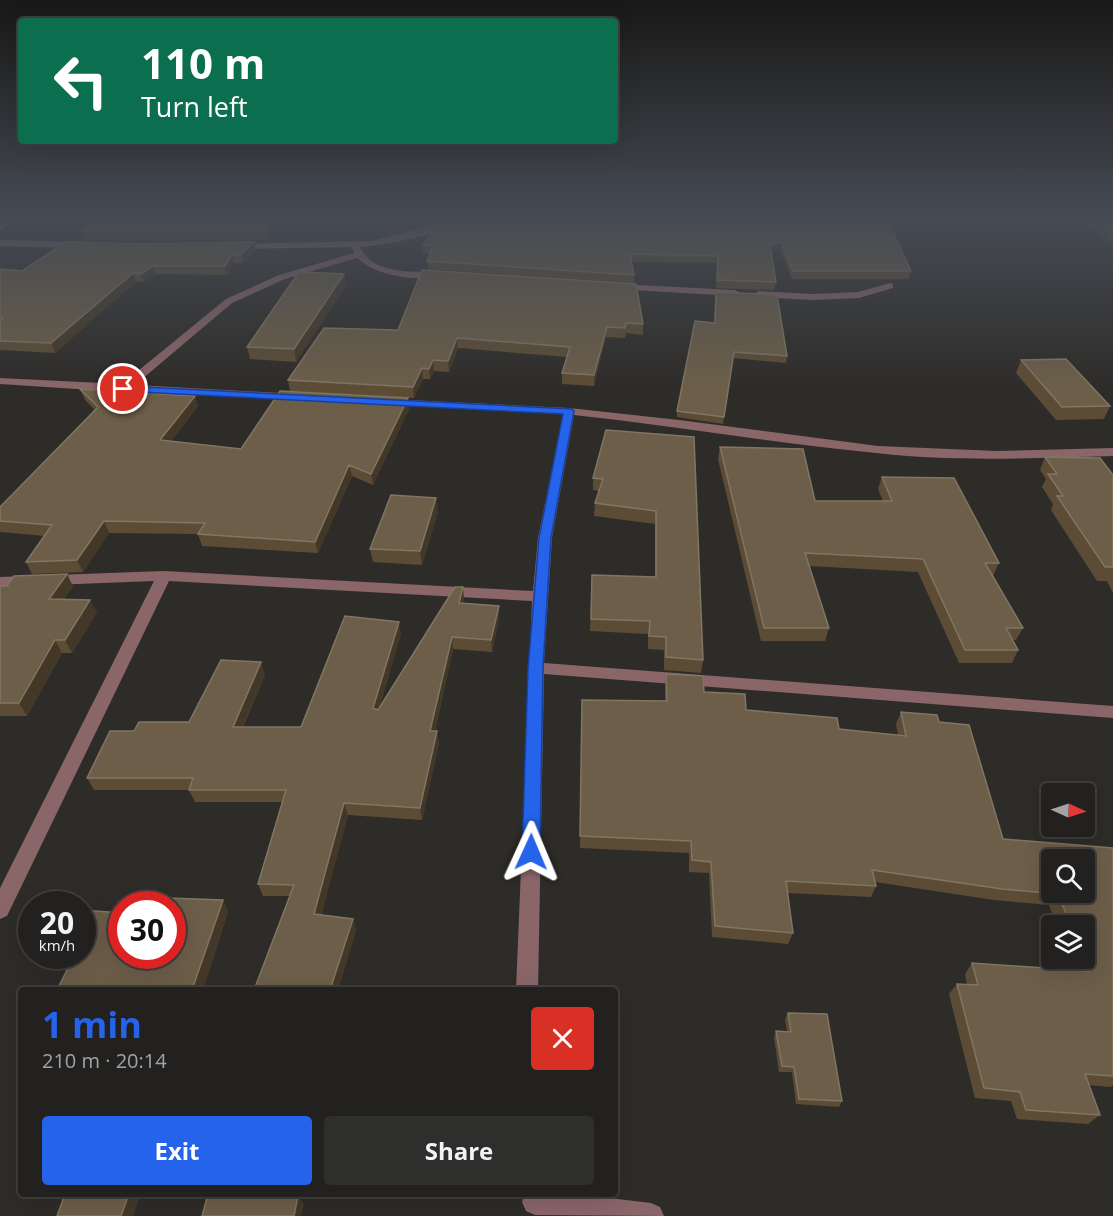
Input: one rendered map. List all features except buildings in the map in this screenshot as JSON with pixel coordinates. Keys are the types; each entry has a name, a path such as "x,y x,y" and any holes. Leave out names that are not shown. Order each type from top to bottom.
{"street":[{"path":"123,389 229,301 285,276"},
{"path":"754,294 813,297 859,295 890,286"},
{"path":"608,287 742,294"},
{"path":"0,381 314,398"},
{"path":"374,401 569,411 679,423 878,450 997,455 1113,452"},
{"path":"527,987 540,596 545,538 569,411"},
{"path":"0,582 164,576 540,596"},
{"path":"0,909 164,576"},
{"path":"536,668 1113,712"},
{"path":"535,1204 651,1216"}],"route":[{"path":"123,389 569,411 545,538 536,668 531,852"}]}
